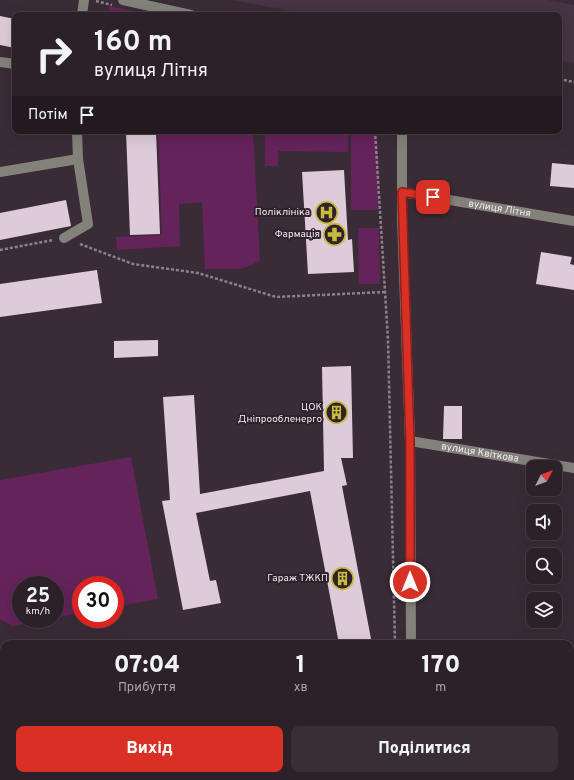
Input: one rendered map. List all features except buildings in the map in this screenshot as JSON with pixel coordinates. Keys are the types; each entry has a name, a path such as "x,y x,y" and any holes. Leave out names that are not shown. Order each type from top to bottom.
{"street":[{"path":"82,12 84,0"},
{"path":"123,0 177,12"},
{"path":"0,62 12,64"},
{"path":"64,238 88,224 78,159 77,134"},
{"path":"402,134 402,192 410,442 411,640"},
{"path":"0,172 78,159"},
{"name":"вулиця Літня","path":"402,192 574,221"},
{"name":"вулиця Квіткова","path":"410,442 574,468"}],"path":[{"path":"562,80 574,82"},
{"path":"374,134 388,340 395,640"},
{"path":"0,250 64,238 133,264 198,273 276,298 385,292"}],"shaded area":[{"path":"232,0 547,0 574,5 574,63 562,61 562,12 297,12"},
{"path":"109,6 138,12 109,12"},
{"path":"158,134 253,134 260,261 241,269 205,269 202,202 179,204 180,246 117,250 116,237 162,235"},
{"path":"265,134 348,134 348,152 278,151 278,166 265,166"},
{"path":"351,134 377,134 379,210 351,210"},
{"path":"358,228 379,228 380,284 359,284"},
{"path":"131,457 158,599 124,605 124,576 72,576 72,615 64,616 64,576 12,576 12,625 0,619 0,480"}],"place":[{"name":"Поліклініка","path":"326,212"},
{"name":"Фармація","path":"335,234"},
{"name":"ЦОК Дніпрообленерго","path":"337,413"},
{"name":"Гараж ТЖКП","path":"343,578"}],"route":[{"path":"410,582 410,442 402,192 433,197"}]}
